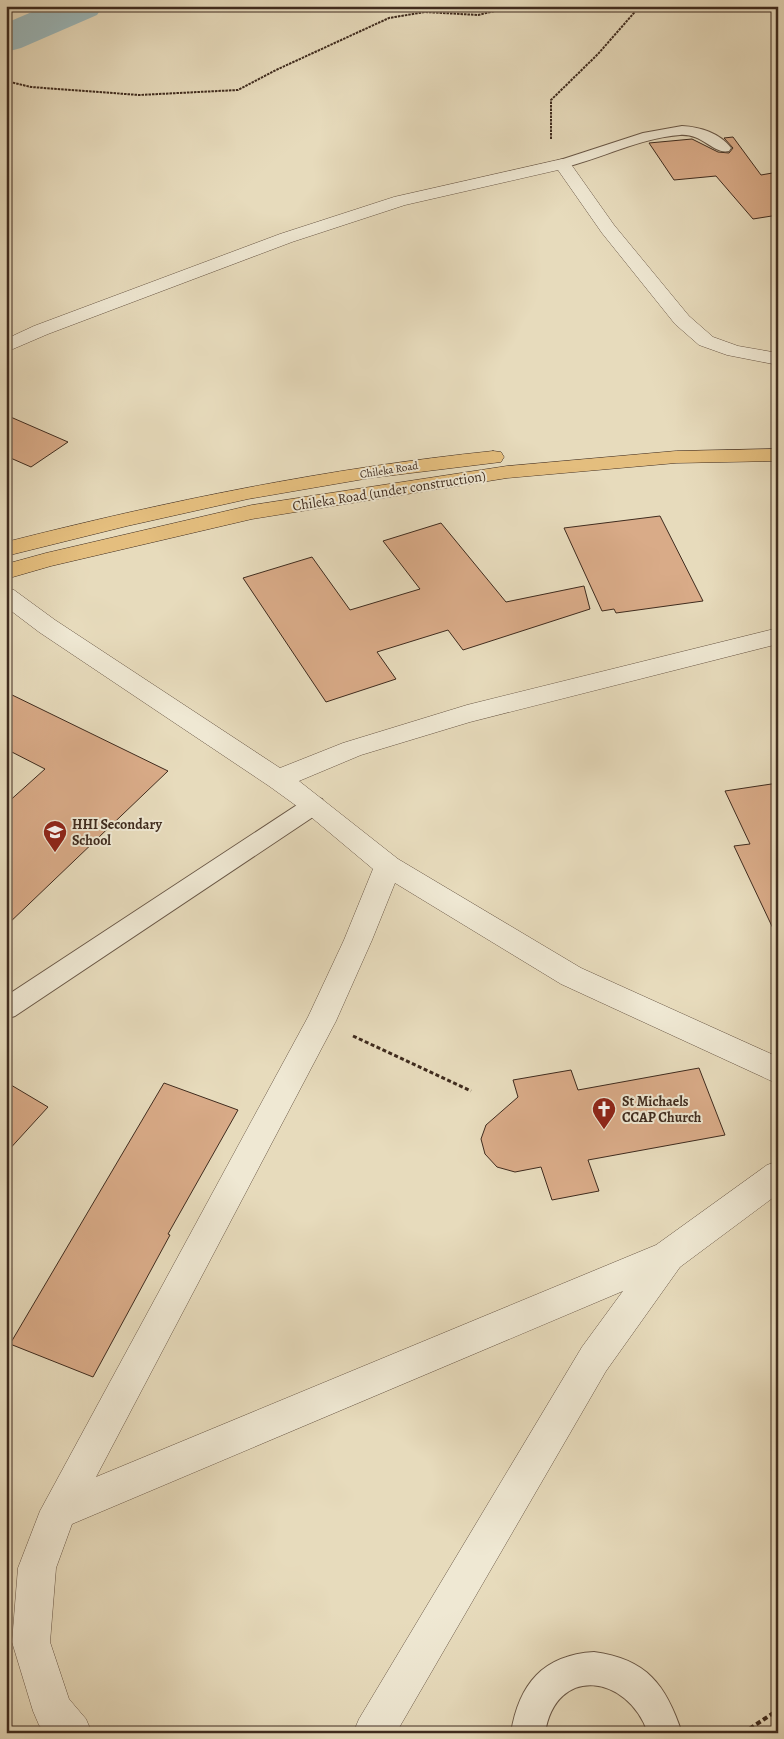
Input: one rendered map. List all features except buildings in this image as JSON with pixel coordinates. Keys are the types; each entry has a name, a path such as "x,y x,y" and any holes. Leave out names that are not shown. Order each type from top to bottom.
{"highway":[{"name":"Chileka Road","path":"6,549 104,524 255,492 432,463 615,446 778,437"},
{"name":"Chileka Road (under construction)","path":"6,572 46,560 252,512 507,472 676,457 778,455"}],"street":[{"path":"6,346 41,330 303,233 400,201 562,164 615,237 682,320 706,341 734,351 778,359"},
{"path":"6,595 47,626 314,804 388,866 571,976 778,1070"},
{"path":"278,779 352,749 467,714 778,636"},
{"path":"72,1733 53,1711 31,1642 37,1568 58,1511 321,1021 358,940 388,866"},
{"path":"58,1511 668,1256 778,1175"},
{"path":"373,1733 594,1360 668,1256"}],"lane":[{"path":"562,164 629,143 679,131 692,131 707,135 724,148"},
{"path":"6,1009 314,804"},
{"path":"528,1733 534,1709 545,1690 561,1676 582,1669 603,1668 624,1677 643,1690 658,1712 665,1733"}],"path":[{"path":"6,81 31,87 139,95 238,90 276,70 390,18 424,12 478,15 499,10 557,6"},
{"path":"562,164 551,142 551,100 598,54 640,6"},
{"path":"321,1021 471,1091"},
{"path":"743,1733 778,1710"}],"waterway":[{"path":"6,39 82,6"}],"place":[{"name":"HHI Secondary School","path":"55,853"},
{"name":"St Michaels CCAP Church","path":"604,1130"}]}
